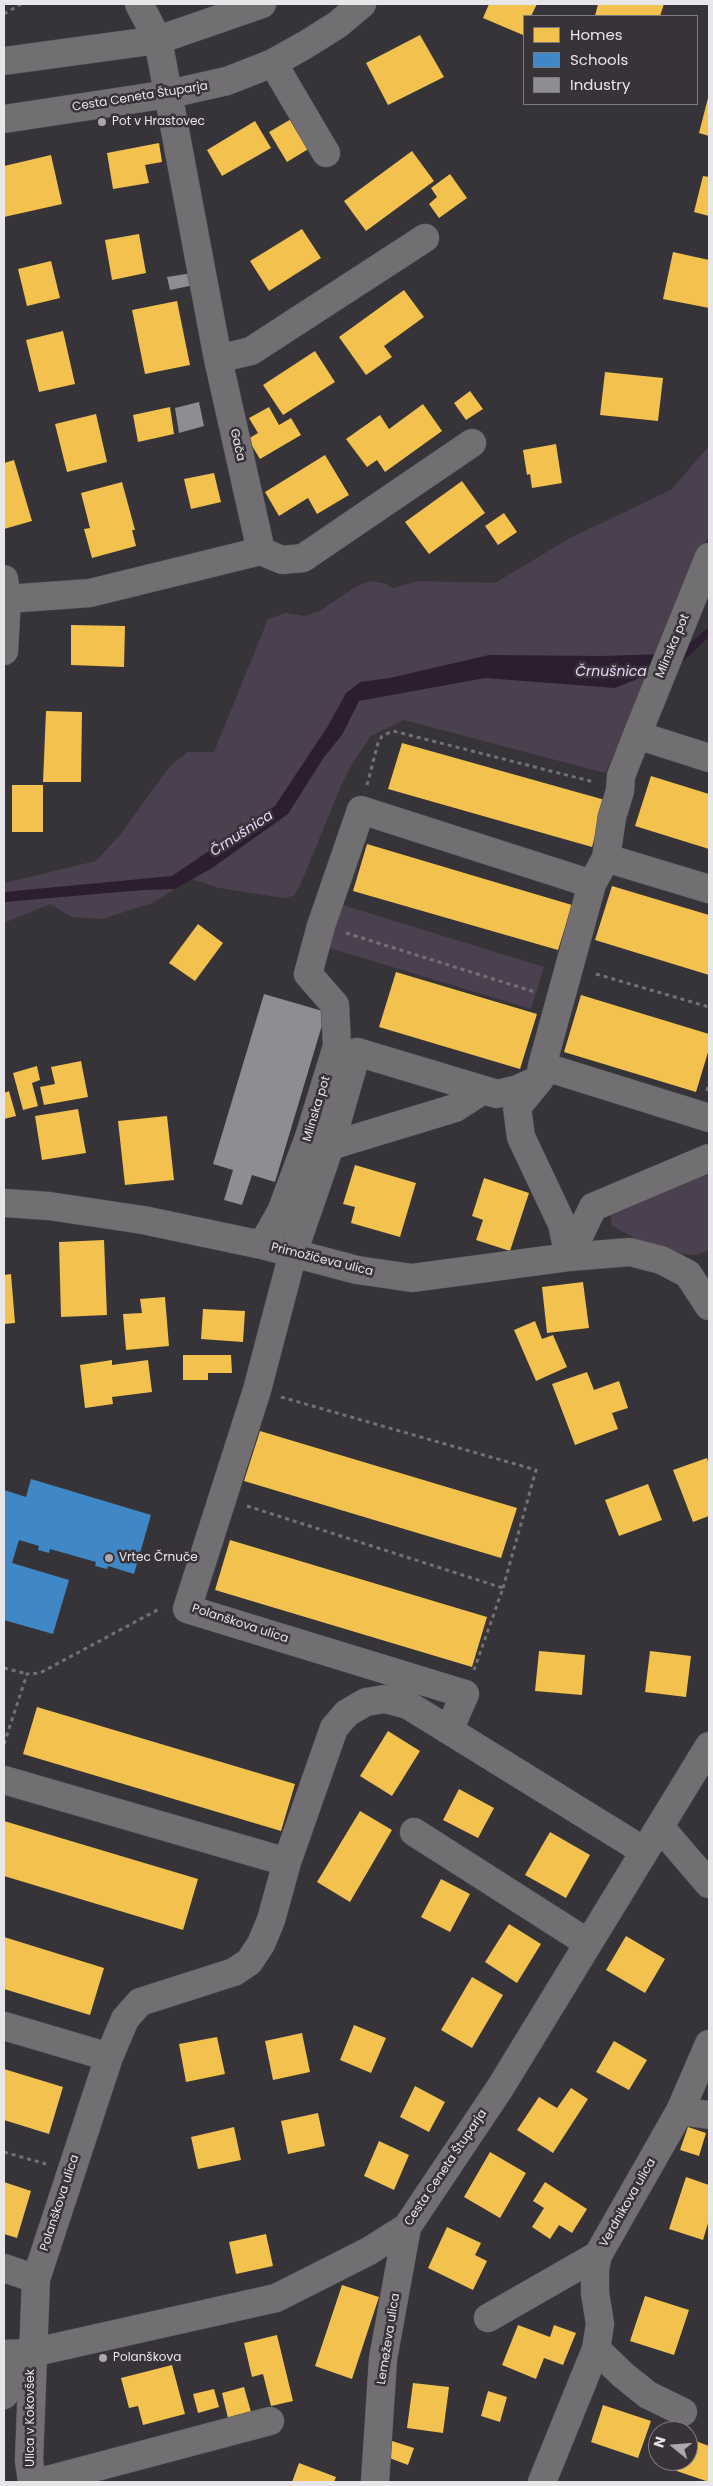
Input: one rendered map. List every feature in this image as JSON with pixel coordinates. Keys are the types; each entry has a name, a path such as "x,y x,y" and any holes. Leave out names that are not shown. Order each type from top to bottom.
{"street":[{"name":"Gača","path":"139,4 158,40 218,359 261,551"},
{"path":"4,61 158,40 262,4"},
{"name":"Cesta Ceneta Štuparja","path":"4,119 169,94 226,81 274,63 337,25 362,4"},
{"path":"274,63 326,153"},
{"path":"218,359 251,352 425,238"},
{"path":"4,651 5,589 90,593 261,551 282,560 303,558 472,443"},
{"name":"Mlinska pot","path":"541,1073 556,1011 592,884 606,858 612,817 620,791 620,776 709,557"},
{"path":"637,735 709,758"},
{"path":"321,926 361,810 592,884"},
{"path":"606,858 709,889"},
{"name":"Mlinska pot","path":"262,1245 281,1212 347,1049 335,1005 308,974 321,926"},
{"path":"347,1049 497,1094 518,1089 541,1073 709,1118"},
{"name":"Polanškova ulica","path":"347,1049 330,1146 293,1253 256,1390 187,1609 465,1694"},
{"path":"541,1073 517,1107 522,1137 562,1224 570,1257"},
{"path":"330,1146 454,1108 483,1090"},
{"path":"570,1257 594,1207 709,1158"},
{"name":"Primožičeva ulica","path":"4,1203 49,1206 143,1220 262,1245 357,1270 412,1278 570,1257 630,1252 699,1270 709,1306"},
{"path":"449,1730 465,1694"},
{"name":"Polanškova ulica","path":"32,2353 36,2279 109,2057 125,2019 140,2002 234,1972 249,1962 261,1944 271,1920 287,1862 334,1728 347,1713 366,1702 385,1699 408,1705 644,1852"},
{"name":"Cesta Ceneta Štuparja","path":"4,2354 32,2353 276,2298 369,2251 408,2227 500,2088 709,1746"},
{"path":"4,1780 287,1862"},
{"path":"660,1827 709,1884"},
{"path":"414,1832 588,1943"},
{"path":"4,2026 109,2057"},
{"name":"Verdnikova ulica","path":"542,2482 596,2348 600,2324 595,2292 595,2268 598,2255 680,2111 709,2044"},
{"path":"680,2111 709,2116"},
{"name":"Lemeževa ulica","path":"375,2482 383,2359 408,2227"},
{"path":"488,2318 598,2255"},
{"path":"4,2268 36,2279"},
{"path":"596,2348 623,2375 648,2395 683,2412"},
{"path":"4,2395 32,2353"},
{"name":"Ulica v Kokovšek","path":"32,2353 29,2460 32,2482"},
{"path":"40,2482 270,2421"}],"path":[{"path":"4,14 21,4"},
{"path":"361,810 378,743 382,736 392,731 588,780 620,791"},
{"path":"321,926 556,1011"},
{"path":"569,967 709,1007"},
{"path":"256,1390 536,1470 503,1588 465,1694"},
{"path":"222,1498 503,1588"},
{"path":"4,1668 27,1674 40,1673 160,1608 187,1609"},
{"path":"4,1744 27,1674"},
{"path":"4,2152 70,2172"}],"shaded area":[{"path":"709,446 709,534 667,641 605,773 404,720 371,736 355,759 343,781 299,888 293,896 284,898 219,888 192,879 152,903 102,919 72,917 50,904 4,923 4,883 96,861 120,835 170,766 188,752 214,752 268,619 286,613 305,616 320,611 354,588 369,581 383,583 393,588 418,581 495,583 570,538 671,490"},
{"path":"336,903 544,967 531,1009 323,946"},
{"path":"709,1174 709,1250 697,1255 681,1254 635,1238 612,1226 610,1212"}],"water":[{"name":"Črnušnica","path":"709,627 709,637 684,660 615,688 485,678 359,701 342,735 324,757 288,814 212,868 175,889 4,902 4,892 172,876 275,806 328,726 346,693 360,682 390,678 489,655 600,656 664,654 689,644"}],"building: Homes":[{"path":"489,4 537,4 532,15 523,15 523,35 483,18"},
{"path":"598,4 664,4 660,15 595,15"},
{"path":"420,35 444,77 388,105 366,63"},
{"path":"709,94 709,136 699,133"},
{"path":"293,118 310,148 287,162 269,132"},
{"path":"255,121 271,148 222,176 207,150"},
{"path":"159,143 162,162 145,165 149,183 113,189 107,153"},
{"path":"412,151 434,181 366,231 344,201"},
{"path":"51,155 62,204 4,217 4,166"},
{"path":"450,174 467,198 439,218 429,204 437,197 431,188"},
{"path":"703,176 709,177 709,216 694,212"},
{"path":"302,229 321,258 269,291 250,261"},
{"path":"139,234 146,273 112,280 105,240"},
{"path":"673,252 709,260 709,308 663,299"},
{"path":"51,261 60,298 27,306 18,269"},
{"path":"404,290 424,317 384,346 392,357 366,375 339,337"},
{"path":"177,301 190,365 145,374 132,310"},
{"path":"63,331 75,384 39,392 26,340"},
{"path":"315,351 335,382 283,415 263,385"},
{"path":"605,372 663,378 658,421 600,415"},
{"path":"470,391 483,409 466,420 454,403"},
{"path":"423,404 442,431 385,472 377,460 367,467 346,439 380,415 389,429"},
{"path":"170,407 174,434 138,442 133,415"},
{"path":"269,407 279,425 291,418 301,435 260,459 248,439 258,433 249,418"},
{"path":"96,414 107,462 67,472 55,424"},
{"path":"556,444 562,483 532,488 530,474 527,475 523,450"},
{"path":"325,455 349,495 317,514 308,498 279,516 265,492"},
{"path":"14,460 32,521 4,529 4,463"},
{"path":"214,473 221,502 191,509 184,479"},
{"path":"462,481 485,513 429,554 405,522"},
{"path":"122,482 135,530 132,530 136,546 92,558 84,529 90,528 81,493"},
{"path":"504,513 517,532 498,545 485,526"},
{"path":"71,625 125,626 124,667 71,665"},
{"path":"46,711 82,712 81,782 43,782"},
{"path":"402,743 605,800 592,847 388,789"},
{"path":"651,776 709,794 709,849 635,826"},
{"path":"12,785 43,785 43,832 12,832"},
{"path":"367,844 572,905 558,950 353,891"},
{"path":"612,886 709,915 709,975 595,940"},
{"path":"198,924 223,943 195,981 169,963"},
{"path":"396,972 537,1014 520,1069 379,1027"},
{"path":"581,995 709,1034 709,1049 696,1092 564,1052"},
{"path":"81,1061 88,1097 44,1105 40,1087 55,1084 51,1067"},
{"path":"37,1066 40,1080 32,1083 38,1106 23,1110 13,1073"},
{"path":"9,1091 16,1116 4,1119 4,1093"},
{"path":"78,1109 86,1153 42,1160 35,1116"},
{"path":"167,1116 174,1180 125,1185 118,1121"},
{"path":"355,1165 416,1183 400,1237 351,1223 355,1207 343,1204"},
{"path":"484,1178 529,1193 510,1251 476,1240 483,1220 472,1216"},
{"path":"104,1240 107,1315 61,1317 59,1242"},
{"path":"11,1274 15,1323 4,1324 4,1275"},
{"path":"583,1282 589,1328 547,1333 542,1287"},
{"path":"165,1297 169,1346 126,1350 123,1314 142,1313 140,1299"},
{"path":"203,1309 245,1311 243,1342 201,1339"},
{"path":"535,1321 542,1339 553,1335 567,1367 536,1381 514,1330"},
{"path":"183,1355 231,1355 232,1373 208,1373 208,1380 183,1380"},
{"path":"112,1360 112,1365 148,1360 152,1392 112,1397 113,1404 85,1408 80,1365"},
{"path":"587,1372 594,1390 619,1381 628,1408 612,1413 618,1429 575,1445 552,1384"},
{"path":"260,1431 517,1508 501,1558 244,1481"},
{"path":"707,1458 709,1465 709,1516 693,1522 673,1470"},
{"path":"648,1484 662,1520 619,1536 605,1500"},
{"path":"230,1540 487,1617 472,1667 215,1590"},
{"path":"539,1651 585,1655 582,1695 535,1691"},
{"path":"650,1651 691,1656 686,1697 645,1692"},
{"path":"37,1707 295,1784 281,1831 23,1754"},
{"path":"388,1731 420,1751 392,1796 360,1776"},
{"path":"459,1789 494,1808 478,1838 443,1820"},
{"path":"360,1811 392,1830 350,1902 317,1882"},
{"path":"4,1821 198,1879 183,1930 4,1876"},
{"path":"550,1832 590,1855 566,1898 525,1875"},
{"path":"441,1879 470,1894 450,1932 421,1917"},
{"path":"509,1924 541,1944 517,1983 485,1962"},
{"path":"626,1936 665,1959 645,1993 606,1970"},
{"path":"4,1937 104,1968 90,2015 4,1989"},
{"path":"472,1977 503,1995 472,2048 441,2030"},
{"path":"354,2025 386,2038 371,2073 340,2060"},
{"path":"302,2033 310,2072 273,2080 265,2041"},
{"path":"217,2037 225,2074 186,2082 179,2044"},
{"path":"614,2041 647,2060 629,2090 596,2072"},
{"path":"4,2069 63,2087 49,2134 4,2120"},
{"path":"415,2086 445,2102 429,2132 400,2117"},
{"path":"571,2088 588,2099 553,2153 517,2130 539,2097 557,2108"},
{"path":"318,2113 325,2146 288,2154 281,2121"},
{"path":"234,2127 241,2160 198,2169 191,2137"},
{"path":"688,2127 706,2133 699,2156 680,2150"},
{"path":"379,2141 409,2155 394,2190 364,2176"},
{"path":"490,2152 526,2173 500,2218 464,2197"},
{"path":"686,2177 709,2185 709,2220 703,2240 669,2229"},
{"path":"4,2182 31,2191 17,2238 4,2234"},
{"path":"545,2182 587,2209 572,2233 559,2225 550,2239 532,2227 544,2208 533,2201"},
{"path":"447,2227 481,2243 475,2255 487,2261 473,2290 428,2268"},
{"path":"266,2234 273,2266 236,2274 229,2242"},
{"path":"342,2285 379,2297 352,2379 315,2366"},
{"path":"645,2296 689,2310 674,2355 630,2341"},
{"path":"518,2325 550,2337 554,2325 576,2333 563,2365 544,2358 536,2379 502,2365"},
{"path":"277,2335 293,2401 271,2406 263,2374 252,2377 244,2343"},
{"path":"172,2365 185,2414 143,2425 138,2406 129,2408 121,2378"},
{"path":"413,2383 449,2387 443,2433 407,2428"},
{"path":"244,2387 251,2412 228,2418 222,2393"},
{"path":"214,2389 219,2407 198,2413 193,2394"},
{"path":"488,2391 507,2397 500,2422 481,2416"},
{"path":"603,2405 651,2421 648,2421 648,2430 638,2458 591,2442"},
{"path":"389,2440 414,2448 408,2465 384,2456"},
{"path":"698,2442 709,2446 709,2482 677,2471 698,2471"},
{"path":"299,2463 336,2477 334,2482 292,2482"}],"building: Schools":[{"name":"Vrtec Črnuče","path":"31,1479 151,1515 134,1574 108,1566 107,1569 95,1566 96,1562 50,1549 49,1553 38,1550 39,1546 19,1540 12,1563 69,1580 53,1634 4,1620 4,1490 26,1497"}],"building: Industry":[{"path":"192,273 194,285 170,290 167,277"},
{"path":"199,402 204,426 179,433 175,408"},
{"path":"264,994 326,1012 275,1182 252,1175 242,1205 224,1200 233,1170 213,1164"}],"place":[{"name":"Pot v Hrastovec","path":"102,122"},
{"name":"Vrtec Črnuče","path":"109,1558"},
{"name":"Polanškova","path":"103,2358"}]}
